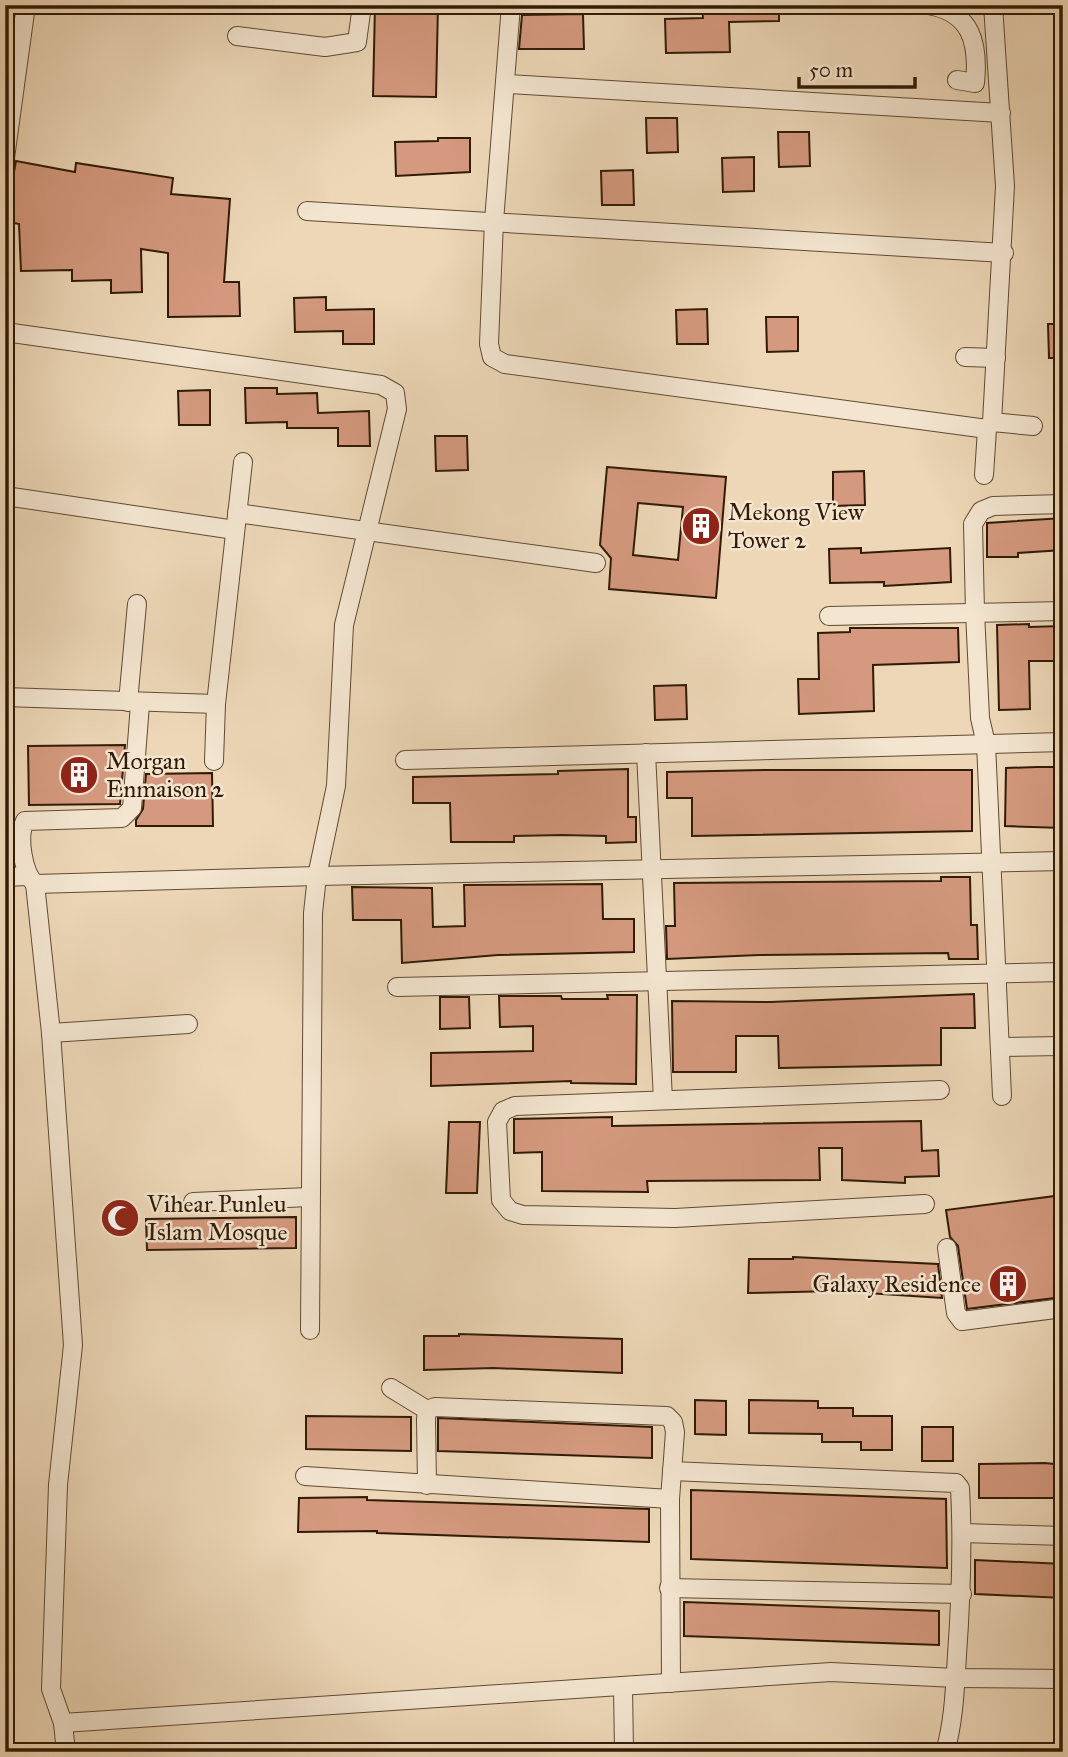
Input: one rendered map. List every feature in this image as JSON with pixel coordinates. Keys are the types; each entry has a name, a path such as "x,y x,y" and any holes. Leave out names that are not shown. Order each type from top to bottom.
{"street":[{"path":"5,158 26,5"},
{"path":"237,36 325,47 357,42 362,5"},
{"path":"511,5 507,84 494,221 489,344 492,358 505,364 990,426 1033,426"},
{"path":"928,5 947,8 967,25 973,45 976,79 971,84 957,80"},
{"path":"984,475 1004,253 1005,186 993,5"},
{"path":"507,84 1001,113"},
{"path":"307,211 1004,253"},
{"path":"5,331 381,385 395,393 397,409 344,625 336,786 317,876 313,913 310,1330"},
{"path":"965,356 996,358"},
{"path":"214,761 216,704 243,462"},
{"path":"5,496 236,522 267,518 596,563"},
{"path":"1002,1096 986,744 980,718 973,524 981,511 993,506 1063,504"},
{"path":"66,1752 63,1723 51,1689 58,1485 73,1345 51,1033 31,880 22,839 25,821 30,818 122,818 132,808 137,604"},
{"path":"829,616 1063,611"},
{"path":"5,697 31,695 134,703 216,704"},
{"path":"405,760 1063,742"},
{"path":"646,753 663,1100"},
{"path":"5,877 31,880 317,876 1063,861"},
{"path":"397,987 1063,972"},
{"path":"51,1033 188,1024"},
{"path":"1000,1047 1063,1045"},
{"path":"925,1204 675,1217 523,1216 510,1211 500,1200 497,1122 503,1111 516,1106 940,1090"},
{"path":"193,1202 309,1197"},
{"path":"947,1248 956,1313 962,1321 1063,1308"},
{"path":"391,1388 427,1410"},
{"path":"427,1410 435,1407 667,1416 673,1422 675,1432 670,1499 669,1588 671,1683"},
{"path":"427,1410 427,1485"},
{"path":"672,1471 950,1482 960,1488 962,1594 956,1678 945,1752"},
{"path":"305,1476 670,1499"},
{"path":"962,1533 1063,1536"},
{"path":"669,1588 962,1594"},
{"path":"63,1723 831,1672 956,1678 1063,1679"},
{"path":"623,1686 624,1752"}],"building":[{"path":"375,5 438,5 436,97 373,96"},
{"path":"702,5 779,5 779,21 729,22 730,52 666,53 665,19 703,18"},
{"path":"583,14 584,49 519,49 522,15"},
{"path":"646,118 677,118 678,152 647,153"},
{"path":"778,132 809,132 810,166 779,167"},
{"path":"438,138 470,138 470,172 396,176 395,142 438,141"},
{"path":"754,157 754,191 723,192 722,158"},
{"path":"16,161 75,172 76,163 173,178 171,194 230,199 224,282 239,282 240,316 168,317 168,253 141,249 142,292 111,293 111,280 72,281 72,270 21,271 19,224 5,221"},
{"path":"633,170 634,205 602,205 601,171"},
{"path":"326,297 326,310 374,309 374,344 343,344 343,331 295,332 294,298"},
{"path":"707,309 708,344 677,344 676,310"},
{"path":"766,317 798,317 798,351 767,352"},
{"path":"1048,324 1063,324 1063,358 1049,358"},
{"path":"245,388 277,388 277,394 317,393 318,413 369,411 370,446 338,446 338,428 287,428 287,422 246,423"},
{"path":"210,390 210,425 179,425 178,391"},
{"path":"435,436 467,436 468,470 436,471"},
{"name":"Mekong View Tower 2","path":"607,467 726,477 716,598 609,589 611,558 600,545","holes":["638,503 683,507 678,560 633,555"]},
{"path":"864,471 865,505 833,506 833,472"},
{"path":"1063,518 1063,550 1018,553 1018,557 987,557 987,523"},
{"path":"861,548 861,553 950,548 951,582 884,586 884,582 830,583 829,549"},
{"path":"1029,624 1029,627 1063,626 1063,661 1029,661 1030,709 999,710 997,625"},
{"path":"850,628 958,628 959,662 873,665 874,711 799,714 798,679 819,679 818,633 850,632"},
{"path":"686,685 687,719 655,720 654,686"},
{"name":"Morgan Enmaison 2","path":"125,745 120,804 29,805 28,746"},
{"path":"1063,767 1063,828 1005,826 1006,768"},
{"path":"628,769 628,817 636,817 636,842 606,843 606,836 562,835 514,836 514,842 451,842 450,803 413,803 413,777 558,774 558,771"},
{"path":"972,770 972,831 692,836 692,798 667,798 667,772"},
{"path":"212,773 213,826 136,826 136,820 143,809 146,774"},
{"path":"941,877 970,877 971,925 977,925 978,959 949,959 948,953 667,959 666,926 675,926 674,883 941,881"},
{"path":"602,884 603,919 634,919 634,952 498,955 402,963 401,920 353,920 352,887 432,888 433,927 465,926 464,885"},
{"path":"974,994 975,1028 941,1028 941,1065 779,1068 778,1036 736,1036 736,1072 673,1072 672,1001 770,1002"},
{"path":"607,995 637,995 636,1084 571,1081 431,1086 431,1053 533,1051 533,1026 500,1027 499,996 608,999"},
{"path":"440,997 469,997 470,1028 440,1029"},
{"path":"612,1117 612,1126 921,1121 922,1151 938,1150 939,1176 905,1177 905,1183 842,1180 842,1148 819,1148 820,1180 647,1181 648,1192 542,1191 542,1152 514,1153 514,1119"},
{"path":"449,1122 480,1122 477,1193 446,1193"},
{"path":"1063,1195 1063,1297 967,1309 958,1246 950,1237 946,1210"},
{"path":"296,1217 296,1248 147,1250 146,1219"},
{"path":"793,1257 938,1264 942,1298 836,1291 748,1293 749,1259"},
{"path":"459,1334 622,1339 622,1373 493,1368 424,1370 424,1336"},
{"path":"695,1400 726,1401 726,1435 695,1434"},
{"path":"749,1400 818,1401 818,1408 853,1408 853,1416 892,1416 892,1450 861,1450 861,1442 822,1442 822,1434 749,1433"},
{"path":"306,1416 411,1417 411,1451 306,1449"},
{"path":"438,1418 652,1427 652,1458 438,1451"},
{"path":"922,1427 953,1427 953,1461 922,1461"},
{"path":"979,1464 1063,1465 1063,1498 979,1498"},
{"path":"691,1490 946,1499 947,1568 691,1559"},
{"path":"367,1497 367,1500 649,1509 649,1542 377,1531 298,1532 299,1498"},
{"path":"975,1560 1063,1564 1063,1598 975,1594"},
{"path":"684,1602 939,1611 939,1645 684,1636"}],"place":[{"name":"Mekong View Tower 2","path":"701,526"},
{"name":"Morgan Enmaison 2","path":"79,775"},
{"name":"Vihear Punleu Islam Mosque","path":"120,1218"},
{"name":"Galaxy Residence","path":"1008,1284"}]}
